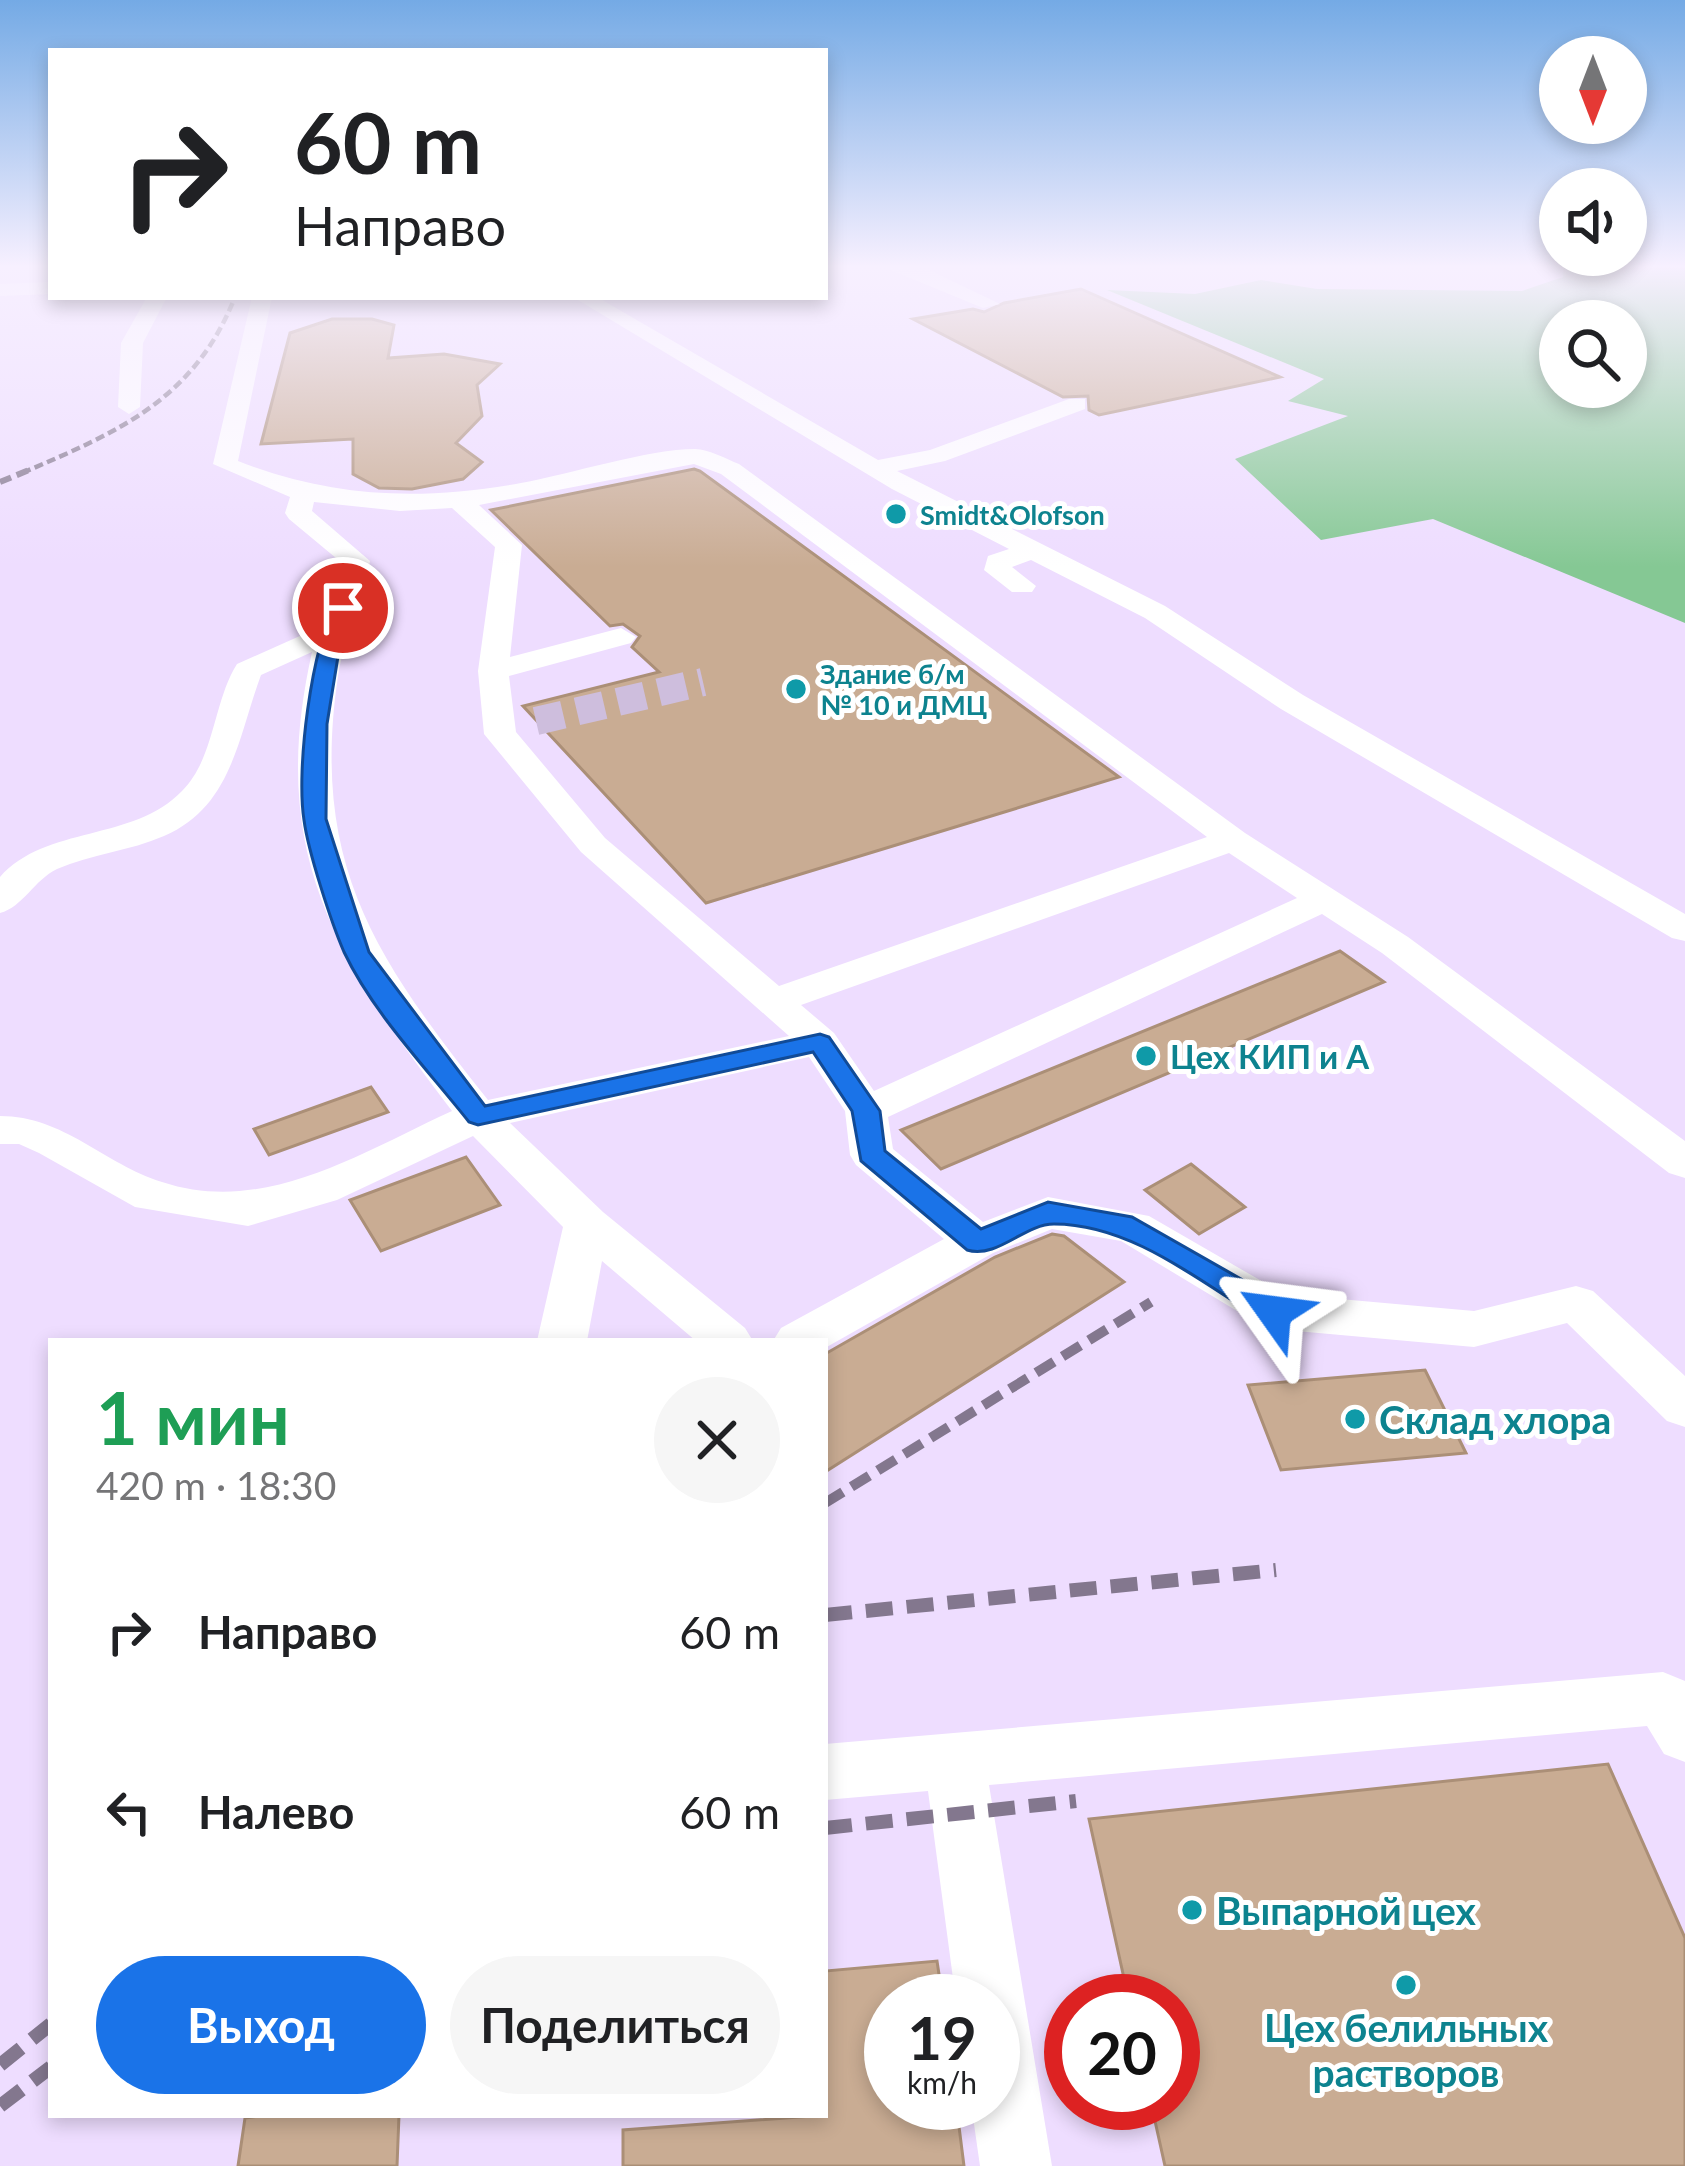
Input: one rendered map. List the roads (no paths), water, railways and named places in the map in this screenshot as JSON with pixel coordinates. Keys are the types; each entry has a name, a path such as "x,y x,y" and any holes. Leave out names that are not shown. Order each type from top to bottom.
{"lane":[{"path":"129,407 131,365"},
{"path":"247,365 225,464 303,496 366,505 460,502 696,456 730,469 1233,840 1327,898 1685,1163"},
{"path":"709,365 877,468 1154,612 1292,702 1685,930"},
{"path":"877,468 936,456 1077,404"},
{"path":"303,496 298,513 356,561 353,584 332,632 316,724 315,819 334,892 357,952 478,1116 586,1223 724,1338"},
{"path":"460,502 508,545 493,671 500,734 593,845 820,1042 866,1111 872,1155 977,1242"},
{"path":"1022,586 998,570 998,562 1033,550"},
{"path":"0,902 10,882 46,859 140,836 175,816 200,794 248,670 332,632"},
{"path":"493,671 621,637"},
{"path":"500,734 536,721"},
{"path":"771,1003 1233,840"},
{"path":"866,1111 1327,898"},
{"path":"0,1130 25,1130 55,1143 151,1196 248,1210 321,1189 478,1116 820,1042"},
{"path":"803,1338 977,1242 1048,1213 1132,1227 1274,1312 1474,1329 1576,1303 1685,1408"},
{"path":"563,1338 586,1223"},
{"path":"828,1772 1678,1711"},
{"path":"954,1760 986,1974"},
{"path":"1010,2130 1016,2166"}],"tunnel":[{"path":"536,721 703,682"}],"railway":[{"path":"26,471 121,426 175,387 195,365"},
{"path":"0,482 26,471"},
{"path":"22,473 26,471"},
{"path":"828,1501 1151,1302"},
{"path":"828,1615 1276,1570"},
{"path":"828,1828 1076,1801"},
{"path":"0,2065 48,2026"},
{"path":"0,2106 48,2069"}],"place":[{"name":"Smidt&Olofson","path":"896,514"},
{"name":"Здание б/м № 10 и ДМЦ","path":"796,689"},
{"name":"Цех КИП и А","path":"1146,1056"},
{"name":"Склад хлора","path":"1355,1419"},
{"name":"Выпарной цех","path":"1192,1910"},
{"name":"Цех белильных растворов","path":"1406,1985"}]}
